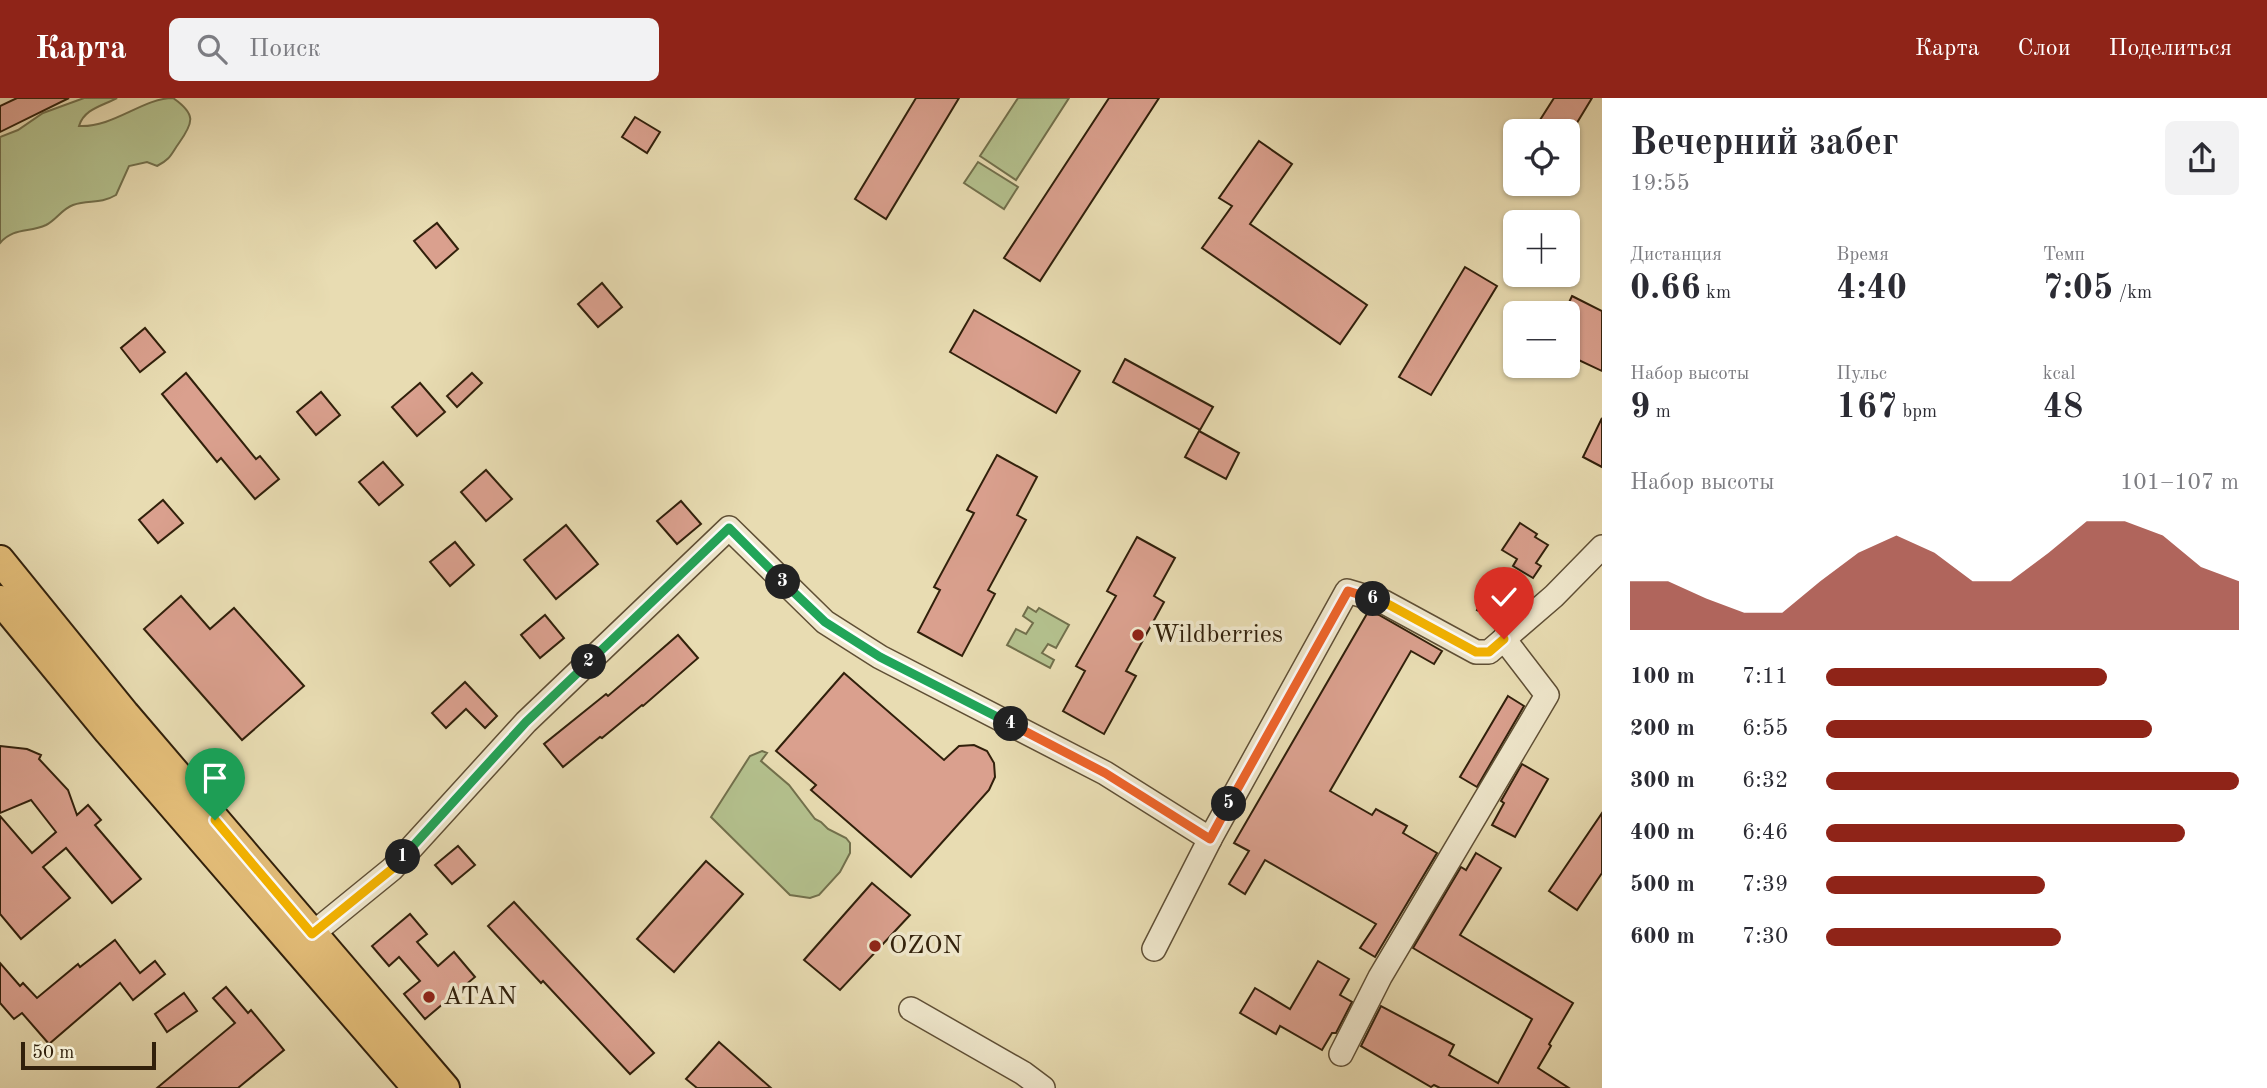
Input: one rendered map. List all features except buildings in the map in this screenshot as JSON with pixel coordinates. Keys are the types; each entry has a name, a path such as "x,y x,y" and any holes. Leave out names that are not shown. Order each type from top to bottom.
{"main road":[{"path":"0,560 85,667 312,934 434,1087"},
{"path":"0,600 108,731 434,1087"}],"street":[{"path":"312,934 392,869 526,722 729,528 825,622 880,657 1105,773 1210,839"},
{"path":"1154,949 1210,839 1348,591 1384,602 1476,652 1489,652 1554,596 1602,547"},
{"path":"1341,1054 1380,977 1547,695 1504,639"},
{"path":"911,1009 1023,1073 1043,1088"}],"green space":[{"path":"84,98 117,98 89,112 79,126 104,122 150,103 173,98 186,109 190,124 165,161 157,166 147,162 129,166 116,195 104,200 73,205 46,225 16,232 0,243 0,137 18,130 43,113"},
{"path":"1018,98 1069,98 1016,180 980,156"},
{"path":"978,162 1018,187 1004,209 964,183"},
{"path":"1028,607 1036,612 1039,608 1069,625 1056,648 1048,644 1042,653 1054,660 1050,668 1007,645 1016,629 1026,634 1033,623 1023,616"},
{"path":"762,751 767,753 761,761 789,785 815,819 850,843 850,853 840,872 819,895 810,898 790,895 711,817 750,756"}],"place":[{"name":"Wildberries","path":"1138,635"},
{"name":"OZON","path":"875,946"},
{"name":"ATAN","path":"429,997"}],"route":[{"path":"215,820 312,934 392,869 526,722 729,528 825,622 880,657 1105,773 1171,817 1210,839 1348,591 1384,602 1476,652 1489,652 1504,639"}]}
